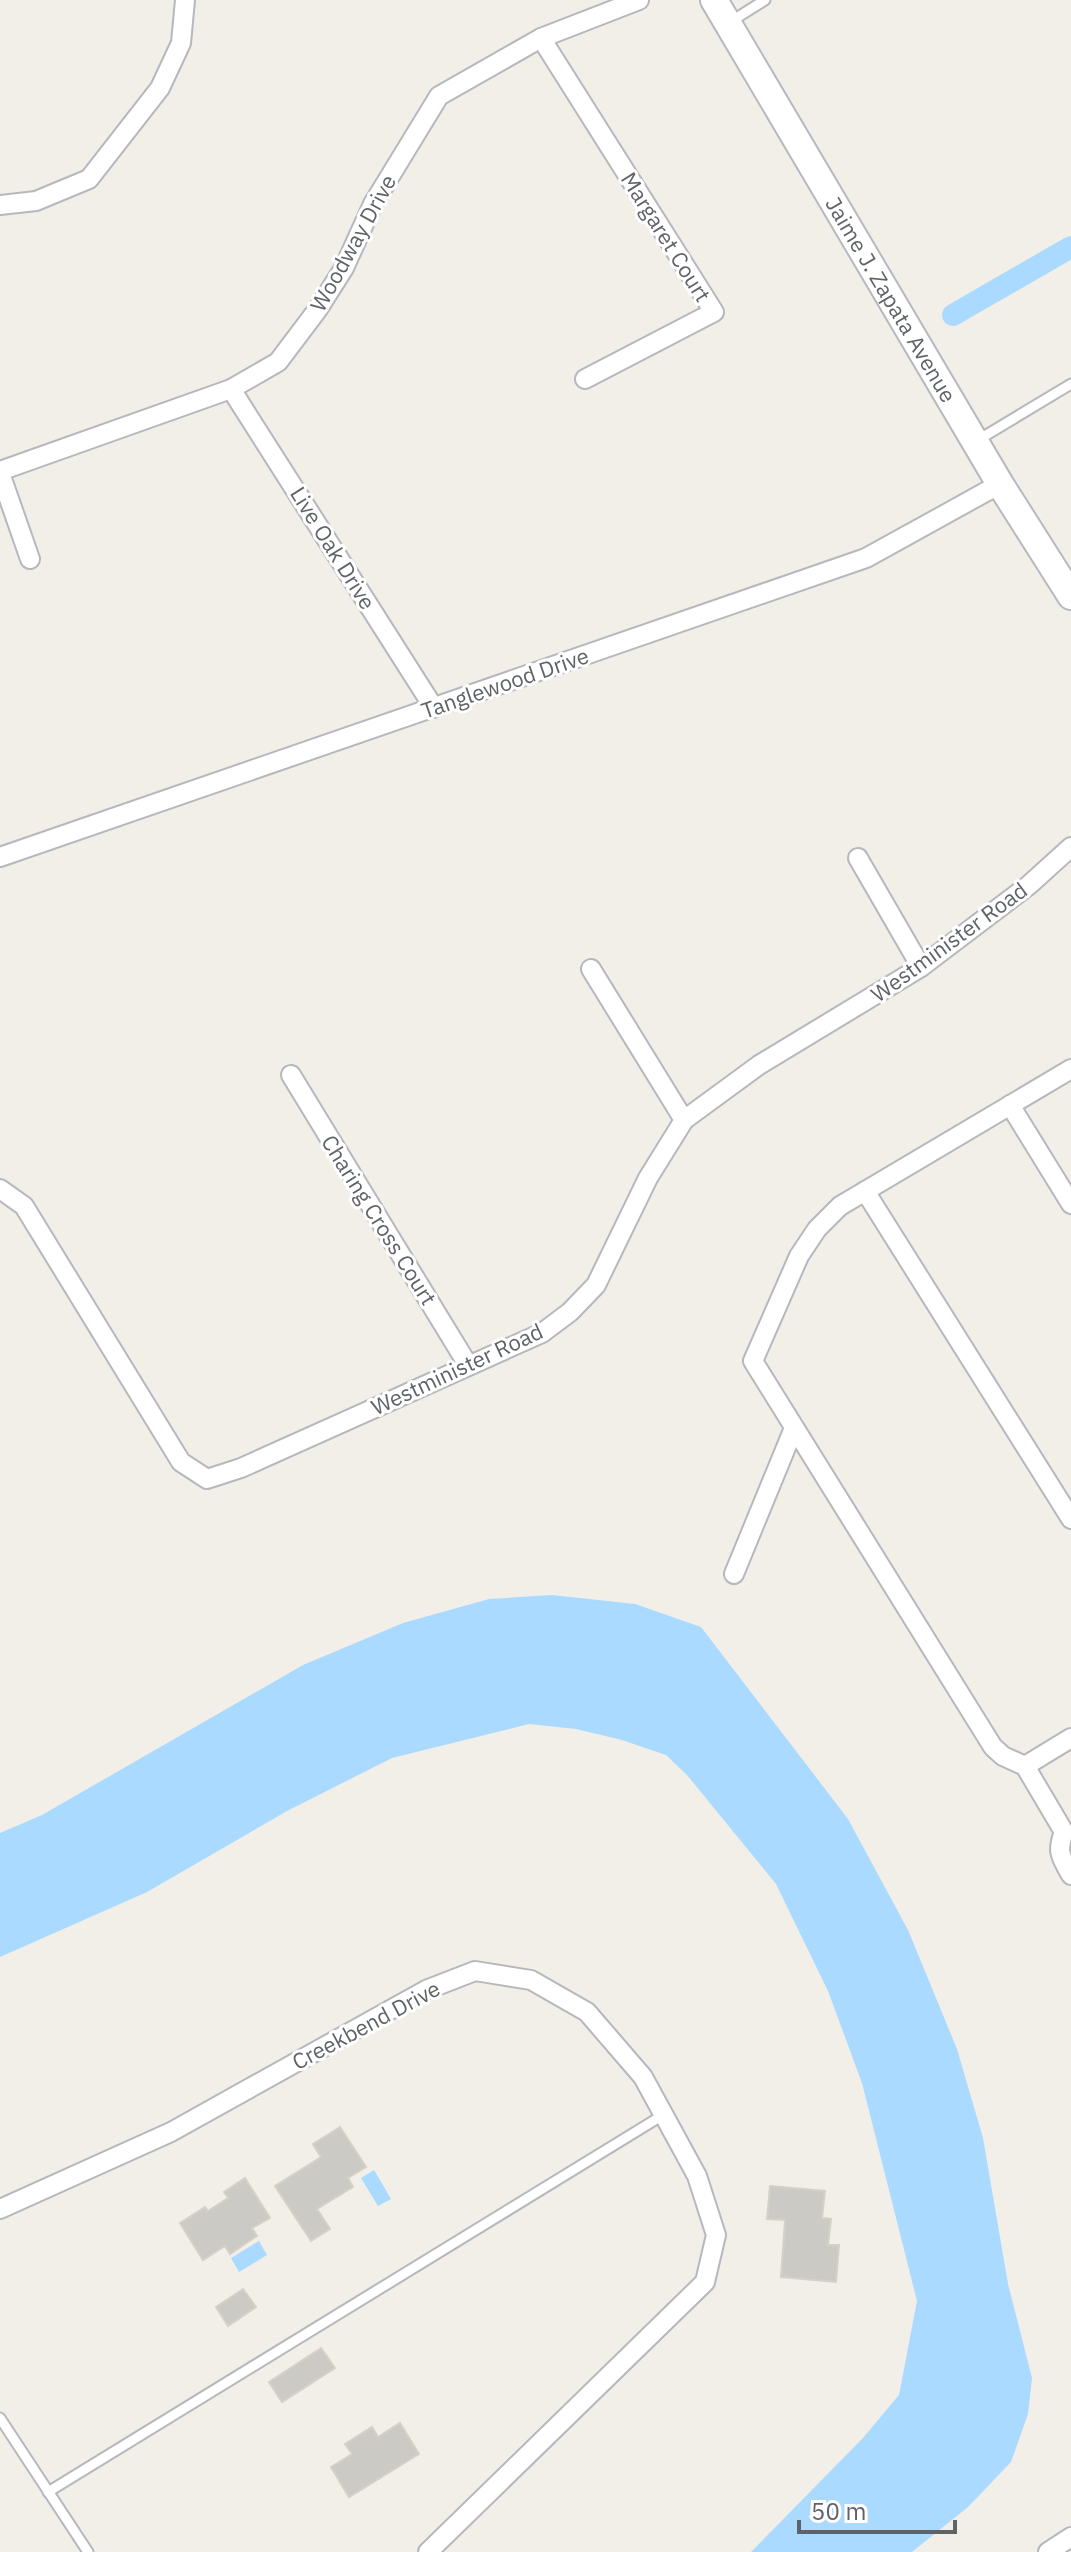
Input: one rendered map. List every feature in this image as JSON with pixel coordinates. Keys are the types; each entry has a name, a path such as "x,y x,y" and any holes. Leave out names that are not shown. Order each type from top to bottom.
{"street":[{"path":"0,205 36,201 89,179 160,88 181,43 185,0"},
{"name":"Woodway Drive","path":"0,472 231,389 278,362 344,268 373,204 439,96 541,38 639,0"},
{"name":"Jaime J. Zapata Avenue","path":"714,0 1000,484 1071,596"},
{"name":"Margaret Court","path":"541,38 714,312 585,379"},
{"name":"Live Oak Drive","path":"231,389 434,708"},
{"path":"0,472 30,559"},
{"name":"Tanglewood Drive","path":"0,857 866,558 1000,484"},
{"name":"Westminister Road","path":"0,1189 24,1206 181,1462 207,1479 241,1468 542,1333 570,1312 596,1285 648,1178 684,1120 759,1065 921,967 1029,885 1071,847"},
{"path":"858,858 921,967"},
{"path":"591,969 684,1120"},
{"path":"1071,1069 840,1206 817,1229 799,1256 753,1361 993,1747 1003,1756 1025,1766 1068,1830 1059,1845 1060,1856 1071,1875"},
{"name":"Charing Cross Court","path":"291,1075 468,1365"},
{"path":"1010,1105 1071,1204"},
{"path":"865,1191 1071,1519"},
{"path":"734,1574 794,1428"},
{"path":"1025,1766 1071,1738"},
{"name":"Creekbend Drive","path":"0,2209 171,2132 426,1990 475,1971 531,1980 587,2012 643,2077 697,2176 716,2235 705,2282 428,2552"},
{"path":"1048,2552 1071,2537"}],"lane":[{"path":"727,24 765,0"},
{"path":"975,441 1071,384"},
{"path":"48,2492 663,2115"},
{"path":"0,2418 88,2552"}],"water":[{"path":"552,1595 635,1604 701,1627 848,1819 908,1930 957,2049 983,2138 1008,2284 1032,2378 1028,2414 1011,2462 968,2507 912,2552 751,2552 863,2438 899,2395 917,2301 862,2083 828,1991 776,1884 687,1775 666,1755 576,1729 529,1724 392,1758 287,1811 147,1892 0,1957 0,1833 42,1815 303,1665 403,1623 489,1599"},
{"path":"374,2170 391,2199 378,2206 361,2178"},
{"path":"259,2241 267,2255 239,2272 231,2258"}],"building":[{"path":"340,2127 366,2167 348,2178 353,2187 317,2209 330,2229 311,2241 275,2186 321,2157 313,2144"},
{"path":"245,2178 270,2218 252,2228 257,2236 230,2254 225,2246 203,2260 180,2223 205,2207 208,2211 228,2198 224,2192"},
{"path":"770,2186 825,2191 822,2218 831,2219 828,2245 839,2245 836,2282 781,2277 785,2220 767,2219"},
{"path":"243,2289 256,2307 228,2326 216,2307"},
{"path":"321,2348 335,2368 282,2402 269,2382"},
{"path":"400,2423 419,2454 349,2497 331,2467 352,2454 345,2444 372,2427 378,2437"}],"waterway":[{"path":"953,315 1071,247"}]}
